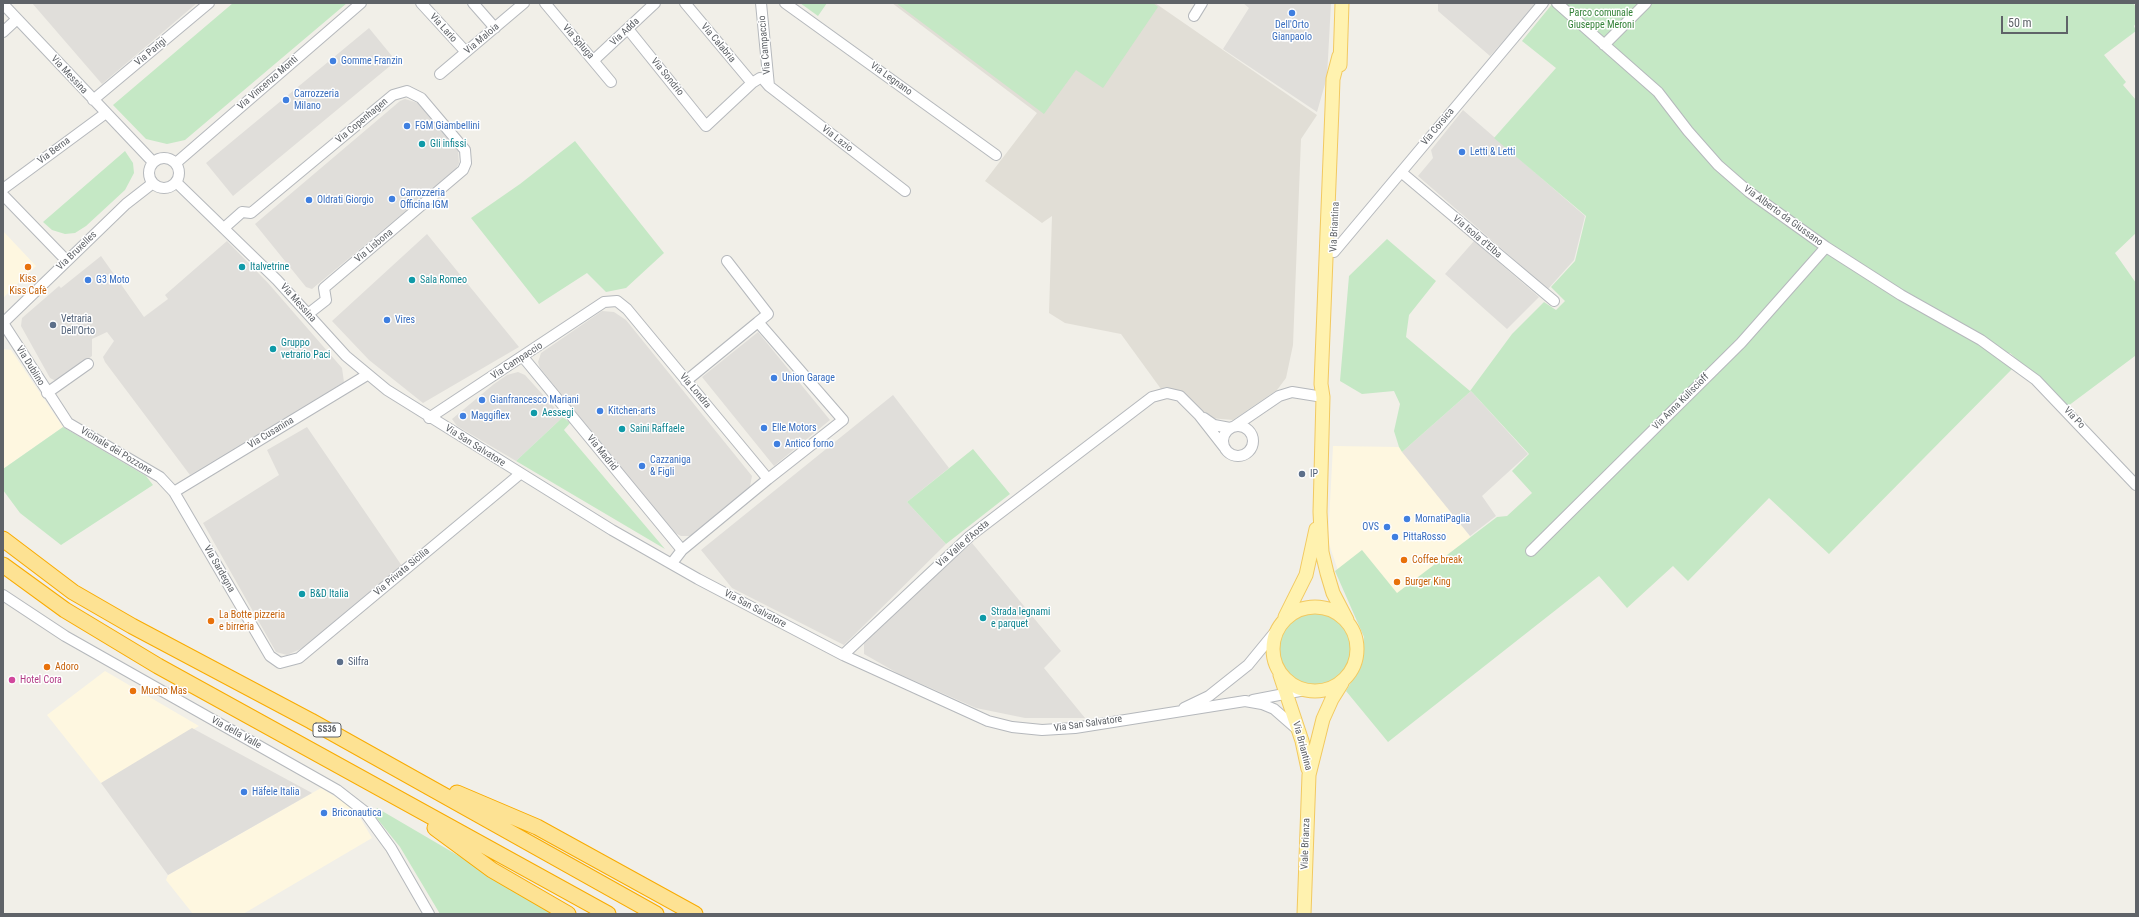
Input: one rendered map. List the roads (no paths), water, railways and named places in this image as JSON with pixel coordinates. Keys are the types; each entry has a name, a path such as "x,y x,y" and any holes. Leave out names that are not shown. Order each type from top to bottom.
{"highway":[{"name":"SS36","path":"3,539 73,592 132,626 391,766 656,914"},
{"name":"SS36","path":"3,565 65,610 158,666 608,914"},
{"path":"391,766 537,827 695,914"},
{"path":"386,792 492,870 568,914"}],"main road":[{"name":"Via Briantina","path":"1323,397 1328,387 1341,80 1340,56 1342,3"},
{"name":"Via Briantina","path":"1340,56 1333,79 1321,377 1323,397 1320,512 1322,552 1327,573 1333,593 1347,620"},
{"name":"Via Briantina","path":"1280,625 1306,575 1320,512"},
{"path":"1310,606 1335,611 1347,620 1353,629 1358,649 1356,663 1343,682 1325,691 1305,690 1296,687 1287,681 1278,669 1273,655 1274,638 1280,625 1295,612 1310,606"},
{"name":"Via Briantina","path":"1278,669 1299,731 1309,775"},
{"name":"Via Briantina","path":"1309,775 1323,719 1332,699 1343,682"},
{"name":"Viale Brianza","path":"1304,914 1309,775"}],"street":[{"name":"Via Parigi","path":"93,100 209,3"},
{"name":"Via Vincenzo Monti","path":"176,163 361,3"},
{"name":"Via Lario","path":"421,3 466,52"},
{"path":"473,3 495,28"},
{"name":"Via Maloia","path":"440,74 524,3"},
{"name":"Via Spluga","path":"545,3 611,82"},
{"name":"Via Adda","path":"594,60 656,3"},
{"name":"Via Calabria","path":"685,3 752,83"},
{"name":"Via Campaccio","path":"761,3 768,86"},
{"name":"Via Legnano","path":"785,3 996,155"},
{"path":"1194,16 1202,3"},
{"name":"Via Corsica","path":"1334,252 1543,3"},
{"name":"Via Alberto da Giussano","path":"1556,3 1658,92 1688,132 1718,164 1749,192 1826,247 1902,295 1981,340 2005,357"},
{"path":"1604,45 1646,3"},
{"name":"Via Messina","path":"3,4 153,162"},
{"path":"3,32 17,19"},
{"name":"Via Sondrio","path":"628,29 706,126 752,83"},
{"path":"752,83 760,78 765,80 768,86"},
{"name":"Via Lazio","path":"768,86 905,191"},
{"name":"Via Copenhagen","path":"224,228 242,212 251,213 399,91 407,91 421,98 465,150 466,163 463,170 450,181"},
{"name":"Via Berna","path":"3,189 106,113"},
{"path":"167,158 176,163 179,172 176,182 165,188 153,183 149,170 153,162 157,159 167,158"},
{"name":"Via Isola d'Elba","path":"1401,172 1554,302"},
{"name":"Via Lisbona","path":"308,314 326,300 324,288 450,181"},
{"name":"Via Messina","path":"176,182 277,280 346,356 367,375"},
{"name":"Via Bruxelles","path":"3,323 126,204 153,183"},
{"path":"3,195 67,261"},
{"name":"Via Anna Kuliscioff","path":"1531,551 1741,343 1826,247"},
{"path":"686,381 768,314 727,261"},
{"name":"Via Londra","path":"604,302 617,301 627,309 768,479"},
{"name":"Via Campaccio","path":"430,418 604,302"},
{"path":"672,563 682,550 753,491 843,420 758,322"},
{"name":"Via Dublino","path":"3,323 58,409"},
{"name":"Via Madrid","path":"523,357 682,550"},
{"name":"Via Po","path":"2005,357 2036,380 2136,486"},
{"path":"47,393 88,364"},
{"name":"Via San Salvatore","path":"367,375 430,418 520,474 612,530 698,579 843,655 988,721 1012,727 1057,730 1180,710 1202,709 1287,695 1305,690"},
{"name":"Via Cusanina","path":"174,492 367,375"},
{"path":"1224,447 1223,436 1232,427 1279,396 1292,392 1323,397"},
{"name":"Via Valle d'Aosta","path":"843,655 970,536 1091,442 1152,397 1167,394 1180,396 1199,415"},
{"name":"Vicinale dei Pozzone","path":"58,409 68,423 160,477 174,492"},
{"path":"1199,415 1231,455 1235,456 1245,455 1249,452 1253,444 1252,434 1255,419 1261,409"},
{"path":"1199,415 1214,425 1245,427 1252,434"},
{"name":"Via Privata Sicilia","path":"280,663 299,658 520,474"},
{"name":"Via Sardegna","path":"174,492 270,656 280,663"},
{"name":"Via della Valle","path":"3,595 65,636 337,790 364,811 391,848 429,914"},
{"name":"Via San Salvatore","path":"1180,710 1209,696 1226,684 1256,657 1280,625"},
{"name":"Via San Salvatore","path":"1245,701 1262,704 1274,710 1299,731"}],"place":[{"name":"Dell'Orto Gianpaolo","path":"1292,13"},
{"name":"Gomme Franzin","path":"333,61"},
{"name":"Carrozzeria Milano","path":"286,100"},
{"name":"FGM Giambellini","path":"407,126"},
{"name":"Gli infissi","path":"422,144"},
{"name":"Letti & Letti","path":"1462,152"},
{"name":"Carrozzeria Officina IGM","path":"392,199"},
{"name":"Oldrati Giorgio","path":"309,200"},
{"name":"Kiss Kiss Cafè","path":"28,267"},
{"name":"Italvetrine","path":"242,267"},
{"name":"G3 Moto","path":"88,280"},
{"name":"Sala Romeo","path":"412,280"},
{"name":"Vires","path":"387,320"},
{"name":"Vetraria Dell'Orto","path":"53,325"},
{"name":"Gruppo vetrario Paci","path":"273,349"},
{"name":"Union Garage","path":"774,378"},
{"name":"Gianfrancesco Mariani","path":"482,400"},
{"name":"Kitchen-arts","path":"600,411"},
{"name":"Aessegi","path":"534,413"},
{"name":"Maggiflex","path":"463,416"},
{"name":"Elle Motors","path":"764,428"},
{"name":"Saini Raffaele","path":"622,429"},
{"name":"Antico forno","path":"777,444"},
{"name":"Cazzaniga & Figli","path":"642,466"},
{"name":"IP","path":"1302,474"},
{"name":"MornatiPaglia","path":"1407,519"},
{"name":"OVS","path":"1387,527"},
{"name":"PittaRosso","path":"1395,537"},
{"name":"Coffee break","path":"1404,560"},
{"name":"Burger King","path":"1397,582"},
{"name":"B&D Italia","path":"302,594"},
{"name":"Strada legnami e parquet","path":"983,618"},
{"name":"La Botte pizzeria e birreria","path":"211,621"},
{"name":"Silfra","path":"340,662"},
{"name":"Adoro","path":"47,667"},
{"name":"Hotel Cora","path":"12,680"},
{"name":"Mucho Mas","path":"133,691"},
{"name":"Häfele Italia","path":"244,792"},
{"name":"Briconautica","path":"324,813"}],"park label":[{"name":"Parco comunale Giuseppe Meroni","path":"1601,18"}]}
